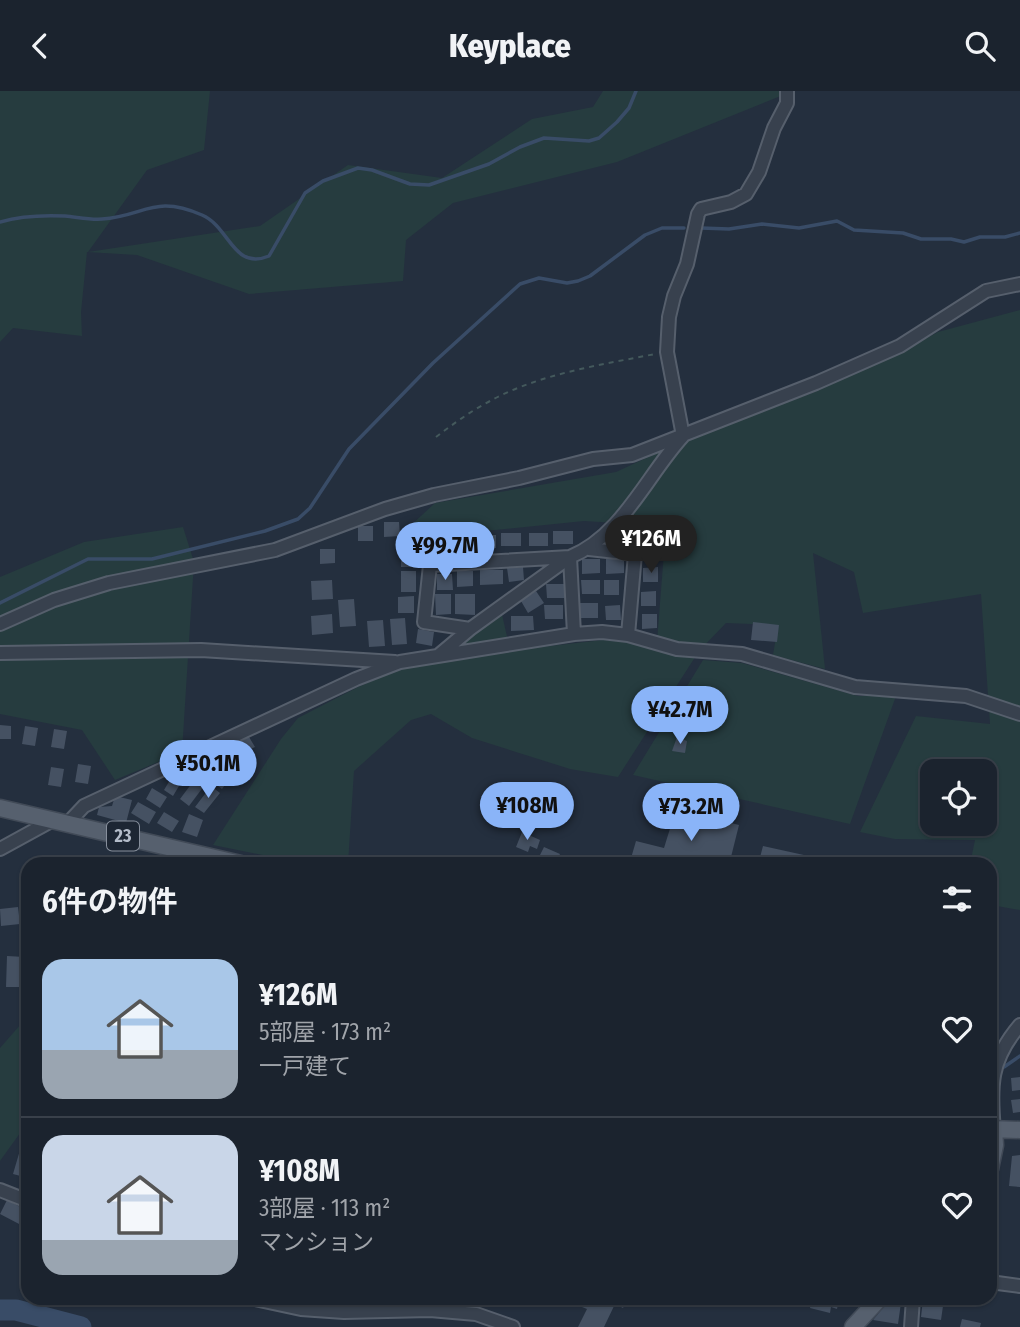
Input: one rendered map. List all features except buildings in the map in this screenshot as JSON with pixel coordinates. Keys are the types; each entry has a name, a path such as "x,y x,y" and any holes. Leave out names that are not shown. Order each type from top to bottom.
{"main road":[{"name":"23","path":"0,809 211,857"},
{"path":"997,1129 1020,1131"},
{"path":"853,1327 873,1305"}],"street":[{"path":"683,436 667,352 669,317 687,264 698,214 701,209 731,202 746,194 759,172 774,128 787,103 787,91"},
{"path":"0,624 54,600 109,583 275,550 385,509 434,495 519,478 593,459 632,455 816,383 900,346 986,291 1020,284"},
{"path":"439,656 470,629 570,557 589,549 617,522 683,436"},
{"path":"589,549 635,554 628,635"},
{"path":"470,629 424,622 430,565 570,557"},
{"path":"570,557 574,634"},
{"path":"0,653 201,650 400,662 574,634 602,632 628,635 677,649 743,654 855,687 966,697 1020,713"},
{"path":"0,849 61,822 84,806 356,679 400,662"},
{"path":"997,1059 1020,1025"},
{"path":"0,1190 21,1198"},
{"path":"997,1283 1020,1286"},
{"path":"282,1305 344,1312 430,1310 476,1314 513,1327"},
{"path":"911,1327 913,1305"}],"path":[{"path":"436,436 491,400 518,389 553,377 667,352"}],"green space":[{"path":"0,91 210,91 204,150 147,170 88,252 260,226 348,165 442,178 532,119 593,107 603,91 793,91 617,162 453,203 406,240 403,281 249,294 137,255 87,252 81,312 82,336 13,328 0,342"},
{"path":"1020,310 1020,910 997,906 997,857 971,857 975,840 895,839 860,832 916,716 990,724 981,594 863,613 854,572 813,553 825,669 773,655 778,625 726,623 699,651 618,777 570,769 472,738 431,714 411,720 354,771 348,857 272,857 213,845 281,739 298,718 358,687 419,661 603,640 657,642 666,526 584,521 395,540 435,503 616,472 726,421 807,395 938,332"},
{"path":"183,527 194,562 182,752 115,780 82,730 0,714 0,577 84,542"},
{"path":"501,610 508,641 447,652"},
{"path":"703,660 742,663 858,696 896,696 850,824 633,775"},
{"path":"21,1024 21,1132 0,1161 0,1048"}],"waterway":[{"path":"0,222 40,216 102,219 172,206 202,215 219,229 239,253 247,258 257,259 269,256 305,193 323,181 358,168 372,170 410,184 429,185 489,164 520,147 544,138 589,141 599,138 617,122 629,108 636,91"},
{"path":"701,228 729,229 762,224 799,228 837,221 854,230 903,233 921,239 964,242 980,237 1005,237 1020,233"},
{"path":"0,603 88,559 152,559 265,531 298,519 310,508 349,449 433,363 520,284 539,278 567,283 578,281 590,276 645,235 662,228 684,228"},
{"path":"1004,1067 1020,1056"},
{"path":"0,1310 16,1310 81,1327"}]}
